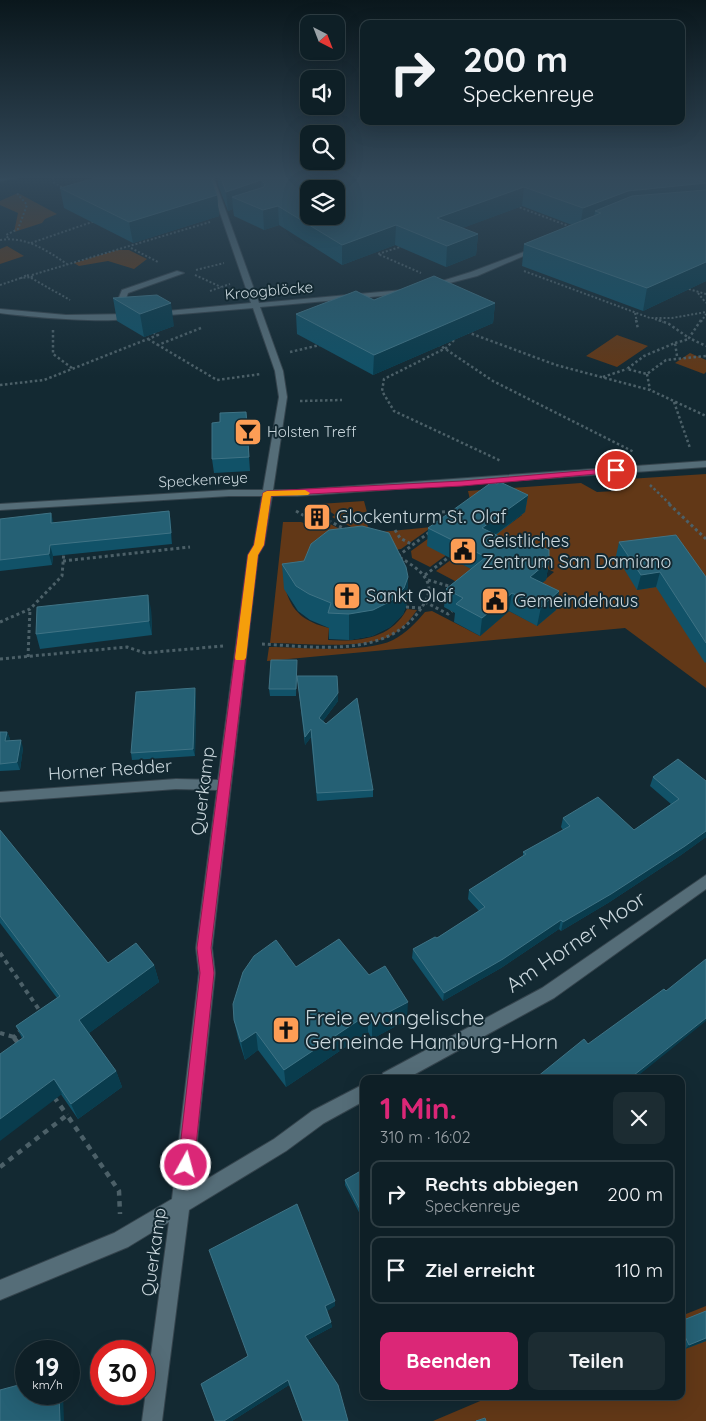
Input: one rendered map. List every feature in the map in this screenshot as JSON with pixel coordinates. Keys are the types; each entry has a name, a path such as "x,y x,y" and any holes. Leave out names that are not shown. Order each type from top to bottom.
{"street":[{"name":"Querkamp","path":"152,1421 182,1203 207,973 204,948 223,785 253,555 259,545 282,401 279,371 237,244"},
{"name":"Kroogblöcke","path":"0,312 52,317 100,318 385,295 417,289 474,274 546,245"},
{"path":"148,315 121,302 125,292 180,273"},
{"name":"Speckenreye","path":"0,507 229,493 267,493 462,483 701,464"},
{"name":"Horner Redder","path":"0,797 176,784 223,785"},
{"name":"Am Horner Moor","path":"396,1075 548,992 706,881"},
{"path":"0,1290 121,1240 280,1145 318,1117 360,1094"}],"path":[{"path":"35,244 67,264"},
{"path":"0,285 21,278 31,277 120,247 138,244"},
{"path":"403,244 404,246 378,254 429,276"},
{"path":"502,264 669,324 689,338 706,346"},
{"path":"190,272 221,287"},
{"path":"31,277 100,318"},
{"path":"680,286 706,294"},
{"path":"698,293 706,303"},
{"path":"158,345 209,325 220,309"},
{"path":"635,312 638,329"},
{"path":"650,318 672,318 706,313"},
{"path":"603,377 627,370 644,356 689,338 706,313"},
{"path":"0,385 44,380 158,335 126,316"},
{"path":"52,317 53,354 72,368"},
{"path":"462,330 556,365 650,390 706,416"},
{"path":"457,336 446,348 384,379 382,391 394,411 433,431 504,462"},
{"path":"147,339 217,380 279,371"},
{"path":"274,355 324,343"},
{"path":"675,343 677,356"},
{"path":"438,344 493,381 665,467"},
{"path":"650,390 646,374 653,364 677,356 706,356"},
{"path":"627,370 646,374"},
{"path":"282,401 342,400"},
{"path":"674,401 701,464"},
{"path":"633,469 706,539"},
{"path":"448,519 468,505 462,483"},
{"path":"442,512 450,511 455,514"},
{"path":"323,518 348,531"},
{"path":"395,530 400,538 413,545"},
{"path":"398,556 434,530"},
{"path":"0,622 30,608 62,576 64,542"},
{"path":"63,561 190,547"},
{"path":"0,659 127,647 145,653 242,644 358,647 389,638 409,624 422,608 429,592 428,580 425,575 389,552"},
{"path":"425,575 449,558"},
{"path":"428,580 455,588"},
{"path":"425,602 448,614 452,611"},
{"path":"406,607 422,608"},
{"path":"28,657 30,608"},
{"path":"0,953 40,1010 34,1017"},
{"path":"14,1037 27,1024"},
{"path":"0,1033 14,1037 24,1052"},
{"path":"51,1092 119,1191 121,1240"},
{"path":"0,1167 67,1115"}],"shaded area":[{"path":"7,246 24,256 0,264 0,249"},
{"path":"117,250 129,250 147,259 134,269 108,261 79,266 74,263"},
{"path":"617,335 648,346 617,367 586,356"},
{"path":"690,353 706,360 706,372 704,374 675,363"},
{"path":"706,474 706,688 625,628 267,661 269,647 350,648 381,644 398,637 425,612 432,611 480,636 509,611 538,626 527,595 554,572 531,561 473,542 494,527 502,530 522,515 472,508 468,491 581,483 597,492 615,491 628,479"},
{"path":"364,501 367,512 349,514 352,522 366,521 370,533 432,527 401,549 395,550 332,517 335,515 319,504"},
{"path":"283,522 301,522 315,527 328,523 392,555 285,587 291,603 300,615 313,623 329,628 328,640 362,639 383,633 400,619 407,609 417,610 398,631 379,640 349,644 270,643"},
{"path":"447,525 445,556 430,567 412,558 411,551"},
{"path":"452,559 484,575 468,588 436,571"},
{"path":"706,1306 706,1421 433,1421 483,1400 685,1400 685,1314"}],"building":[{"path":"525,244 706,244 706,262 647,288"},
{"path":"434,276 495,303 374,355 296,314 356,291 374,300"},
{"path":"157,295 171,303 140,314 113,298"},
{"path":"246,412 249,457 212,459 212,423 220,422 220,413"},
{"path":"492,482 497,484 500,482 528,495 482,528 525,549 533,543 549,550 549,561 530,577 559,591 541,607 512,593 482,618 456,604 463,598 446,589 486,557 428,528"},
{"path":"169,511 171,533 50,545 49,554 0,560 0,519 51,513 51,523"},
{"path":"362,526 389,533 406,567 408,577 404,588 391,601 373,610 349,614 328,613 331,603 309,594 296,586 282,564 304,561 311,544 329,530"},
{"path":"676,535 706,577 706,643 660,572 641,575 619,542"},
{"path":"148,595 149,621 36,634 37,607"},
{"path":"271,660 297,660 296,689 269,689"},
{"path":"297,676 337,676 338,693 319,718 326,724 357,698 373,790 317,793 311,729 305,737"},
{"path":"195,688 193,749 131,753 136,692"},
{"path":"0,732 7,732 5,741 21,740 17,762 0,764"},
{"path":"678,759 706,781 706,831 611,894 563,922 561,920 503,959 444,993 413,949 435,937 437,938 485,907 469,890 526,854 523,852 570,826 563,818 598,797 634,830 679,799 653,777"},
{"path":"0,830 108,963 136,943 154,965 79,1020 116,1071 71,1104 54,1079 0,1119 0,1054 24,1037 16,1026 60,996 0,916"},
{"path":"339,939 369,975 385,966 408,1002 372,1021 368,1014 284,1070 256,1032 241,1042 234,1020 233,1004 243,972 254,956 276,940 296,967"},
{"path":"706,959 706,1018 634,1075 539,1075 584,1039 588,1044 664,989 666,991"},
{"path":"360,1171 360,1209 345,1180"},
{"path":"297,1204 335,1301 325,1306 331,1322 305,1336 338,1385 348,1421 303,1421 288,1380 224,1421 215,1421 201,1384 248,1356 209,1250"},
{"path":"706,1311 706,1338 689,1345 685,1336 685,1319"},
{"path":"15,1386 15,1405 59,1405 60,1421 0,1421 0,1390"}],"slow traffic":[{"path":"240,658 253,555 259,545 267,493 305,493"}],"place":[{"name":"Holsten Treff","path":"248,432"},
{"name":"Glockenturm St. Olaf","path":"317,517"},
{"name":"Geistliches Zentrum San Damiano","path":"463,551"},
{"name":"Sankt Olaf","path":"347,596"},
{"name":"Gemeindehaus","path":"495,601"},
{"name":"Freie evangelische Gemeinde Hamburg-Horn","path":"286,1030"}],"route":[{"path":"186,1165 207,973 204,948 217,839 253,555 259,545 267,493 418,486 616,470"}]}
